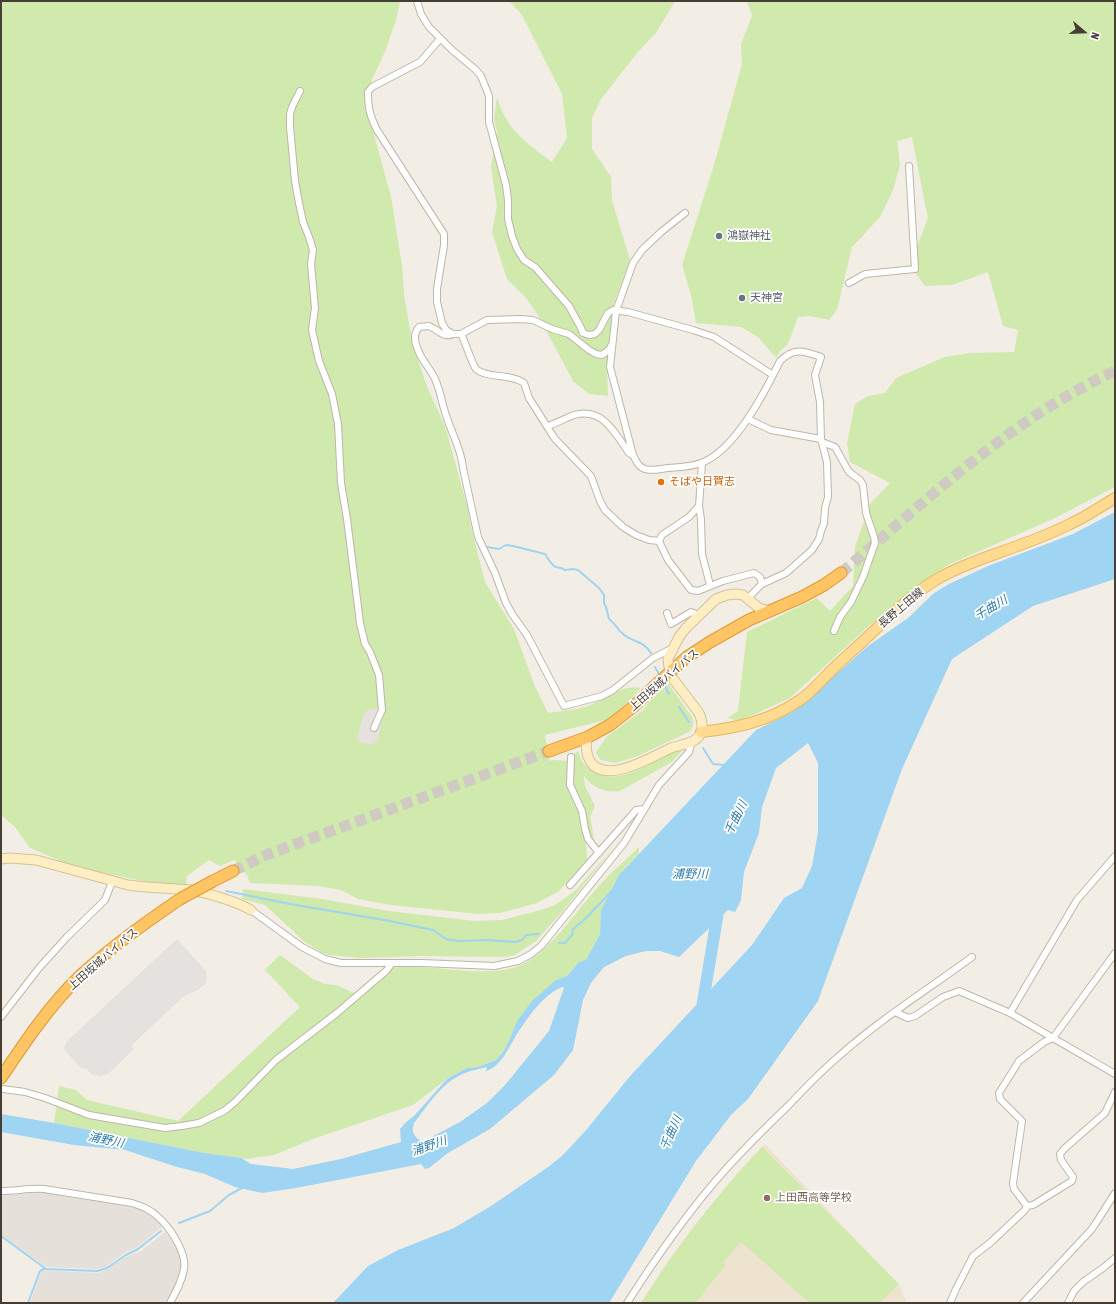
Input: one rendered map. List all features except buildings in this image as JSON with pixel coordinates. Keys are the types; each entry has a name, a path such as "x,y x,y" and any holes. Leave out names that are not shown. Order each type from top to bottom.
{"highway":[{"name":"上田坂城バイパス","path":"550,751 588,737 618,720 687,658 710,642 749,620 802,597 824,585 841,573"},
{"name":"上田坂城バイパス","path":"1,1078 31,1033 80,976 128,935 180,899 233,871"}],"main road":[{"name":"長野上田線","path":"701,732 744,726 790,707 802,699 894,613 928,585 957,569 1021,545 1070,524 1115,498"}],"street":[{"path":"417,1 421,14 429,27 481,76 489,96 489,122 506,185 510,228 524,260 535,267 569,306 583,333 589,335 595,334 608,312 612,310 628,312 714,337 773,375"},
{"path":"440,39 420,62 372,87 368,92 368,104 370,117 377,130 444,234 444,245 436,289 437,302 442,322 446,330 453,334"},
{"path":"300,91 290,114 290,127 295,181 299,203 303,222 313,250 311,264 315,308 312,330 319,361 333,400 338,424 341,483 360,624 365,644 370,652 379,675 382,710 374,728"},
{"path":"849,283 866,274 915,269 909,166"},
{"path":"685,213 661,232 642,250 633,263 616,311 610,367 633,454 639,466 645,470 690,466 702,463 715,455 734,438 748,419 780,361 786,355 795,351 820,357 815,375 820,402 821,440 827,462 828,497 825,508 824,524 819,539 812,550 786,573 762,584 748,598"},
{"path":"613,343 609,350 602,355 596,354 570,334 552,329 533,320 521,319 487,320 461,334 451,335 444,335 429,326 419,327 416,330 415,336 416,346 419,353 435,379 446,417 462,459 478,537 495,573 506,603 527,635 564,706 602,696 613,690 654,658 673,648"},
{"path":"461,334 476,368 481,372 524,383 529,398 560,444 591,476 605,510 623,527 636,535 659,542"},
{"path":"548,426 575,415 595,415 613,429 629,453 633,454"},
{"path":"748,419 771,430 821,440 835,447 849,472 862,482 864,488 866,513 875,540 871,558 863,578 851,602 840,617 834,631"},
{"path":"702,463 699,506 702,554 710,585"},
{"path":"699,506 662,535 659,542 668,560 691,590 698,591 710,585 754,574 760,577 762,584"},
{"path":"669,667 668,659 679,637 716,599 736,594 743,595 759,608 769,611"},
{"path":"748,598 752,608 749,620"},
{"path":"667,612 671,624 691,612 698,617"},
{"path":"570,744 575,745 587,755 592,764 606,771 614,771 637,764 671,748 692,741 700,736 702,722 699,713 674,680"},
{"path":"587,755 586,742 588,737"},
{"path":"1,859 10,858 36,860 112,882 143,888 192,891 233,902 251,910 302,947 326,959 341,963 494,966 518,960 531,954 541,946 624,843 659,786 689,752 692,741"},
{"path":"571,757 570,784 582,811 588,839 599,853"},
{"path":"570,885 636,810 644,809"},
{"path":"1010,1013 1077,900 1115,856"},
{"path":"1,1017 39,968 67,937 105,900 112,882"},
{"path":"1026,1206 1014,1189 1013,1183 1022,1121 1000,1099 999,1093 1020,1061 1044,1042 1053,1038 1115,953"},
{"path":"627,1303 669,1240 691,1211 725,1170 755,1138 838,1057 894,1012 972,958"},
{"path":"3,1089 25,1092 45,1098 89,1115 165,1128 198,1123 224,1111 235,1102 276,1060 359,994 386,971 392,963"},
{"path":"894,1012 908,1018 915,1016 943,997 959,991 1010,1013 1115,1074"},
{"path":"1026,1206 1033,1205 1072,1181 1073,1177 1061,1160 1060,1154 1105,1113 1115,1092"},
{"path":"1,1191 44,1189 132,1203 156,1214 180,1247 185,1263 180,1283 170,1303"},
{"path":"1023,1303 1091,1230 1115,1193"},
{"path":"950,1303 973,1256 998,1236 1025,1210 1026,1206"},
{"path":"1068,1303 1074,1292 1083,1282 1115,1258"}],"shaded area":[{"path":"378,708 385,712 381,722 378,741 371,745 359,742 357,736 364,713 368,710"},
{"path":"177,939 206,971 206,983 198,990 184,996 133,1044 133,1050 108,1074 100,1076 91,1074 86,1069 80,1067 66,1052 64,1048 66,1042"},
{"name":"上田西高等学校","path":"765,1144 899,1285 907,1303 641,1303 667,1262 694,1226 739,1171"},
{"path":"38,1192 138,1208 155,1217 163,1226 138,1247 126,1252 106,1267 97,1269 46,1267 1,1235 1,1195"},
{"path":"165,1232 178,1248 183,1262 181,1274 167,1303 30,1303 42,1270 97,1273 126,1257 141,1251"}],"green space":[{"path":"1,1 400,1 396,20 386,49 372,79 369,111 391,197 412,342 426,384 446,429 467,506 485,582 514,629 534,684 548,713 588,706 627,688 641,688 627,703 606,720 545,735 550,761 568,761 570,794 579,812 586,844 587,860 559,891 537,903 500,913 478,914 391,905 358,899 341,890 318,886 250,883 247,875 234,860 220,866 209,860 187,876 186,886 143,881 75,867 30,848 15,827 1,815"},
{"path":"509,1 675,1 656,33 638,52 601,99 592,118 592,149 611,177 612,200 630,260 614,303 607,364 608,396 589,394 573,381 539,317 527,299 507,279 492,232 497,206 491,167 497,132 494,120 497,97 504,115 513,129 538,152 552,162 567,138 562,94 522,15"},
{"path":"747,1 1115,1 1115,487 1053,519 950,564 936,573 871,624 790,698 740,721 727,718 738,711 747,632 817,598 830,611 853,586 855,547 870,504 890,483 850,462 847,443 855,404 868,396 885,393 896,378 945,357 970,353 1014,352 1018,330 1003,326 988,272 952,285 925,286 910,265 928,218 912,137 897,141 900,165 893,190 880,217 852,247 837,310 829,320 810,316 798,317 788,344 781,350 776,358 758,337 741,327 696,323 691,295 682,265 714,165 742,64 741,44 752,16"},
{"path":"668,683 692,717 692,729 689,732 638,756 615,763 601,760 596,752 607,736 643,710"},
{"path":"676,750 681,750 681,752 672,762 620,791 610,791 595,787 584,776 585,786 595,806 590,817 594,841 590,837 572,784 572,755 578,751 583,763 590,769 603,775 614,776 625,775 635,771"},
{"path":"614,847 561,913 536,941 515,955 504,957 423,956 360,958 330,955 323,953 305,942 265,905 242,899 243,889 322,899 389,911 475,921 502,920 555,905 576,890"},
{"path":"639,847 639,853 619,875 601,910 600,934 586,960 579,962 567,976 556,980 517,1021 509,1041 503,1052 496,1060 478,1067 467,1068 447,1079 413,1105 313,1139 274,1155 247,1159 204,1153 54,1123 59,1086 76,1090 87,1100 178,1121 300,1007 265,970 280,955 313,979 325,984 336,985 354,993 377,974 392,968 426,967 468,971 496,971 521,965 532,959 553,941 590,896"},
{"name":"上田西高等学校","path":"762,1147 899,1284 879,1303 810,1303 741,1242 724,1261 725,1266 695,1303 641,1303 698,1222 745,1165"}],"water":[{"name":"浦野川","path":"1115,512 1115,579 1033,606 952,659 902,769 818,1001 748,1099 731,1115 696,1161 609,1303 333,1303 368,1266 398,1250 454,1228 491,1206 563,1155 587,1129 631,1075 752,945 784,898 802,888 812,866 818,832 818,763 808,743 776,768 762,807 759,833 744,872 741,900 735,912 728,910 679,957 660,951 646,951 626,956 604,967 591,983 583,1000 573,1050 554,1075 490,1129 448,1153 429,1168 425,1169 421,1164 262,1193 235,1187 205,1174 177,1167 125,1150 74,1145 1,1132 1,1114 204,1153 241,1158 251,1164 293,1169 341,1159 401,1142 400,1129 414,1116 447,1079 467,1068 478,1067 496,1060 503,1052 509,1041 517,1021 532,1001 556,980 567,976 579,962 586,960 600,934 601,910 619,875 756,730 793,712 868,646 908,618 934,593 949,584 988,566 1073,534","holes":["562,987 564,988 549,1031 505,1085 487,1103 460,1122 422,1142 417,1138 413,1132 414,1123 443,1088 449,1082 465,1073 487,1067 486,1071 492,1069 504,1056 526,1020 536,1007 555,991"]}],"waterway":[{"path":"487,547 499,549 506,545 545,554 551,563 556,567 565,570 578,570 599,588 604,595 604,603 609,619 626,636 641,643 651,653"},
{"path":"655,667 660,676"},
{"path":"664,684 669,694"},
{"path":"679,707 689,722"},
{"path":"703,748 713,764 725,765"},
{"path":"226,891 433,930 446,939 459,941 487,940 515,942 522,940 526,935 539,934"},
{"path":"559,943 565,943 572,935 573,929 584,920 612,891"},
{"name":"千曲川","path":"701,1014 719,906"},
{"path":"179,1223 210,1211 229,1195 242,1188"},
{"path":"1,1236 46,1269 97,1271 107,1268 138,1249 161,1231"},
{"path":"28,1303 40,1271 46,1269"}],"tunnel":[{"path":"841,573 939,489 1006,436 1077,390 1115,371"},
{"path":"233,871 266,855 549,751"}],"place":[{"name":"鴻嶽神社","path":"719,236"},
{"name":"天神宮","path":"742,298"},
{"name":"そばや日賀志","path":"661,482"},
{"name":"上田西高等学校","path":"767,1198"}]}
